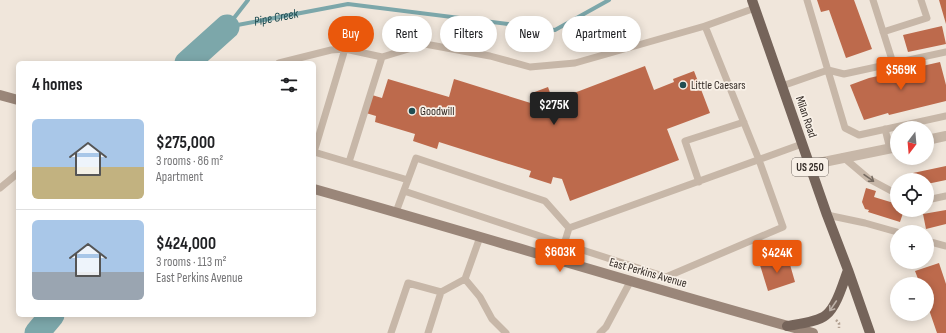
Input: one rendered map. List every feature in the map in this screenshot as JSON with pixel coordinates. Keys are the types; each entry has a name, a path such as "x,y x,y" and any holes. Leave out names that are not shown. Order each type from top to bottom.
{"main road":[{"name":"Milan Road","path":"754,4 809,165 870,333"},
{"path":"0,95 16,99"},
{"name":"East Perkins Avenue","path":"316,190 630,282 813,333"},
{"path":"787,326 811,321 826,315 836,302 848,270"}],"street":[{"path":"934,139 946,136"},
{"path":"809,165 890,149"}],"lane":[{"path":"807,0 845,128 859,135 946,116"},
{"path":"873,0 893,63"},
{"path":"883,32 926,18 921,0"},
{"path":"359,52 382,57 425,44 490,56 530,67 575,63 705,26 754,4"},
{"path":"404,191 666,277 783,227 759,160 705,26"},
{"path":"288,61 328,51"},
{"path":"316,145 344,52"},
{"path":"782,86 828,70 844,74 946,52"},
{"path":"349,162 382,57"},
{"path":"699,182 685,141 744,122"},
{"path":"885,129 890,141"},
{"path":"569,228 802,144"},
{"path":"316,153 408,180"},
{"path":"843,157 869,179 890,190"},
{"path":"396,212 416,158 545,201 569,228"},
{"path":"0,188 16,175"},
{"path":"934,199 946,196"},
{"path":"827,215 890,230"},
{"path":"559,261 569,228"},
{"path":"391,333 408,283 441,292 465,279 480,237"},
{"path":"934,243 946,246"},
{"path":"465,279 480,297 492,319 506,333"},
{"path":"600,333 606,327 630,282"},
{"path":"428,333 441,292"}],"path":[{"path":"835,319 840,323 845,323"},
{"path":"840,323 840,328"}],"building":[{"path":"817,0 854,0 872,49 846,58 829,10 821,12"},
{"path":"939,0 946,0 946,24"},
{"path":"942,26 946,44 908,52 903,35"},
{"path":"940,62 946,85 946,101 889,115 888,113 864,120 850,85 869,78"},
{"path":"645,66 654,90 674,82 673,79 694,71 710,113 667,129 679,160 570,201 562,179 553,177 551,184 529,177 531,171 439,142 437,149 413,141 415,134 375,122 376,116 366,113 372,95 382,98 388,79 449,97 454,79 537,105 532,93 548,87 553,101"},
{"path":"946,166 946,180 934,183 934,173 913,173"},
{"path":"866,188 876,191 874,197 890,202 890,217 902,217 900,222 868,212 869,210 865,209 862,202"},
{"path":"946,210 946,224 934,227 934,225 925,225 924,217 934,217 934,212"},
{"path":"781,258 782,263 789,261 795,282 768,291 760,265"},
{"path":"939,263 946,284 946,333 937,333 933,321 934,277 917,277 915,271 921,269 934,269 934,265"}],"waterway":[{"path":"227,27 248,0"},
{"name":"Pipe Creek","path":"227,27 348,4 555,30 609,0"},
{"name":"Pipe Creek","path":"189,61 227,27"},
{"name":"Pipe Creek","path":"37,333 50,317"}],"place":[{"name":"Little Caesars","path":"683,85"},
{"name":"Goodwill","path":"412,111"}]}
